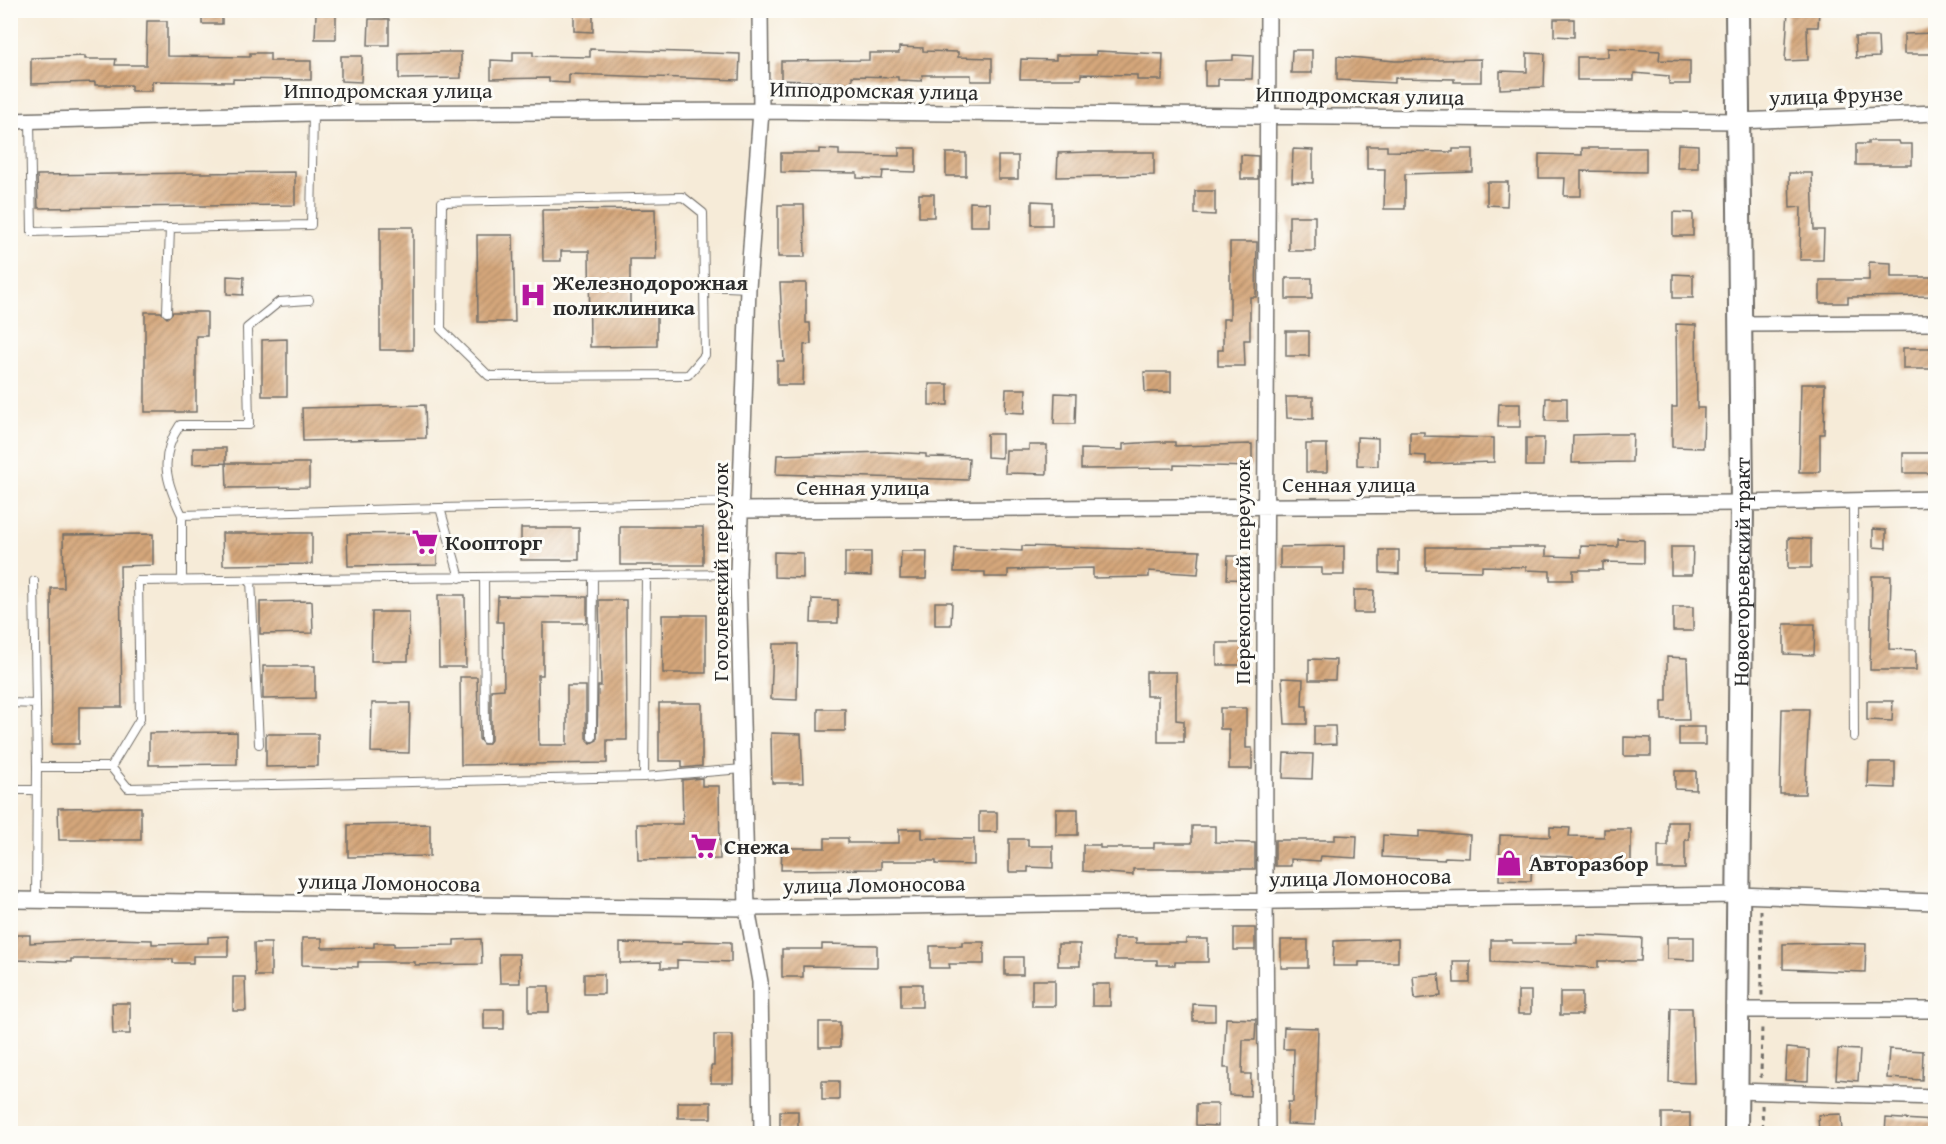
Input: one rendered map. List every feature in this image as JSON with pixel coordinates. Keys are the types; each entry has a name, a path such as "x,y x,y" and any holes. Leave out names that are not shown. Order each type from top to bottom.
{"main road":[{"name":"Новоегорьевский тракт","path":"1736,1134 1742,504 1737,10"}],"street":[{"name":"Гоголевский переулок","path":"760,10 761,111 748,288 738,574 747,908 760,982 762,1134"},
{"name":"Перекопский переулок","path":"1267,1134 1264,901 1264,508 1268,10"},
{"name":"Ипподромская улица","path":"10,121 314,113 761,111 1738,121"},
{"name":"улица Фрунзе","path":"1738,121 1935,113"},
{"path":"1740,324 1935,323"},
{"name":"Сенная улица","path":"742,506 1264,508 1742,504 1853,499 1935,499"},
{"name":"улица Ломоносова","path":"10,900 747,908 1738,895 1935,902"},
{"path":"1738,1010 1935,1010"},
{"path":"1736,1091 1935,1097"}],"lane":[{"path":"30,121 32,232 311,225 314,113"},
{"path":"683,197 703,213 704,286 705,355 688,375 489,376 441,329 442,202 683,197"},
{"path":"166,312 170,228"},
{"path":"704,286 748,288"},
{"path":"182,581 182,515 171,493 166,470 168,443 180,425 249,424 247,328 279,303 309,300"},
{"path":"1853,499 1854,737"},
{"path":"182,515 440,508 742,506"},
{"path":"440,508 460,578"},
{"path":"111,767 140,719 138,582 738,574"},
{"path":"644,777 646,575"},
{"path":"592,737 593,576"},
{"path":"484,577 485,739"},
{"path":"251,580 258,744"},
{"path":"34,581 38,767 36,900"},
{"path":"10,703 36,704"},
{"path":"38,767 111,767"},
{"path":"111,767 128,788 644,777 743,770"},
{"path":"10,790 37,790"}],"building":[{"path":"202,10 222,10 222,24 202,24"},
{"path":"1788,10 1819,10 1818,27 1807,27 1808,60 1785,61"},
{"path":"574,11 593,12 593,32 574,31"},
{"path":"316,13 336,13 336,39 315,39"},
{"path":"369,19 389,19 389,45 368,45"},
{"path":"1554,19 1574,19 1574,37 1554,36"},
{"path":"147,21 167,21 167,56 250,57 250,53 270,53 270,61 311,61 311,80 152,81 152,91 131,91 131,85 95,85 95,82 31,84 31,58 85,56 85,59 116,59 115,65 146,65"},
{"path":"1935,33 1935,54 1904,54 1904,34"},
{"path":"1855,37 1878,37 1879,57 1856,58"},
{"path":"899,47 923,48 923,51 958,52 958,57 992,58 992,81 971,81 971,75 922,75 921,81 898,80 898,77 852,76 852,83 781,80 781,61 869,60 869,53 899,53"},
{"path":"1608,48 1660,51 1659,60 1690,61 1690,84 1669,84 1669,76 1634,73 1634,80 1577,80 1577,57 1608,57"},
{"path":"590,49 740,54 739,80 569,74 569,83 549,82 549,78 491,79 491,60 513,61 513,52 533,52 533,56 590,57"},
{"path":"1292,50 1312,50 1312,73 1291,73"},
{"path":"1096,51 1163,54 1162,80 1137,80 1137,75 1081,74 1081,79 1020,79 1021,59 1056,60 1056,55 1096,55"},
{"path":"461,52 461,78 399,79 399,53"},
{"path":"1527,53 1545,54 1544,87 1500,89 1500,71 1527,72"},
{"path":"1233,55 1253,56 1252,79 1218,79 1218,86 1205,86 1205,61 1233,60"},
{"path":"341,56 362,56 361,82 341,81"},
{"path":"1337,56 1395,61 1481,59 1481,82 1395,78 1395,83 1337,80"},
{"path":"1868,141 1899,141 1900,144 1912,144 1912,165 1856,165 1856,144 1868,144"},
{"path":"1678,144 1698,145 1698,168 1677,168"},
{"path":"1367,146 1387,146 1387,151 1453,152 1453,149 1473,149 1473,172 1405,174 1405,209 1384,209 1385,169 1367,169"},
{"path":"899,148 916,148 916,172 883,171 882,179 857,178 857,173 781,172 781,153 819,153 819,149 839,150 839,155 899,156"},
{"path":"1582,148 1646,148 1646,172 1581,171 1581,196 1564,196 1565,178 1539,178 1539,154 1582,155"},
{"path":"1293,149 1313,150 1313,183 1292,182"},
{"path":"1154,152 1154,175 1057,177 1058,153"},
{"path":"946,153 966,153 966,176 946,176"},
{"path":"1241,155 1258,156 1258,179 1241,179"},
{"path":"998,156 1018,156 1018,179 998,179"},
{"path":"295,172 295,205 38,208 37,175"},
{"path":"1789,173 1812,173 1814,230 1824,230 1823,260 1800,260 1801,207 1790,208"},
{"path":"1487,182 1508,182 1507,206 1487,205"},
{"path":"1195,191 1215,191 1215,215 1195,214"},
{"path":"919,194 934,194 934,217 919,217"},
{"path":"1032,201 1052,202 1052,225 1032,225"},
{"path":"970,202 990,203 990,226 970,226"},
{"path":"778,205 804,205 805,257 778,257"},
{"path":"655,209 656,259 630,259 630,305 657,305 657,346 590,347 589,251 561,251 561,261 543,261 542,210"},
{"path":"1673,212 1693,213 1693,236 1673,236"},
{"path":"1289,216 1315,216 1315,251 1289,251"},
{"path":"380,227 413,227 413,350 380,350"},
{"path":"477,235 513,235 515,322 478,322"},
{"path":"1230,242 1257,242 1256,297 1250,297 1250,340 1244,340 1245,366 1218,366 1218,350 1223,350 1223,319 1230,319"},
{"path":"1869,262 1891,263 1891,277 1935,277 1935,296 1848,297 1848,303 1820,303 1820,280 1869,280"},
{"path":"1673,274 1693,275 1693,298 1673,298"},
{"path":"227,276 244,277 243,295 227,294"},
{"path":"1286,278 1312,278 1312,299 1286,299"},
{"path":"780,283 806,283 806,323 810,323 811,344 804,345 803,385 777,385 777,361 784,361"},
{"path":"145,312 161,312 167,318 173,312 207,312 207,336 196,336 196,412 145,412"},
{"path":"1676,324 1696,325 1697,408 1704,408 1703,448 1672,447 1672,407 1677,407"},
{"path":"1286,331 1309,331 1309,356 1286,356"},
{"path":"287,339 287,396 262,396 262,340"},
{"path":"1903,348 1935,348 1935,369 1903,369"},
{"path":"1144,372 1171,372 1171,392 1145,392"},
{"path":"929,384 948,384 948,405 929,405"},
{"path":"1801,384 1825,384 1824,434 1820,434 1820,472 1799,472"},
{"path":"1006,389 1026,389 1025,413 1005,412"},
{"path":"1055,393 1076,394 1075,424 1054,424"},
{"path":"1286,397 1313,397 1313,419 1287,418"},
{"path":"1546,398 1567,398 1567,421 1545,421"},
{"path":"1499,404 1520,404 1520,427 1498,427"},
{"path":"425,405 426,438 303,441 302,408"},
{"path":"1410,432 1424,432 1424,436 1494,438 1494,462 1426,464 1426,456 1410,455"},
{"path":"987,434 1002,434 1002,458 987,457"},
{"path":"1633,434 1632,462 1572,463 1573,435"},
{"path":"1357,437 1378,438 1378,466 1357,465"},
{"path":"1526,438 1544,438 1543,466 1526,466"},
{"path":"1175,442 1175,446 1252,444 1252,467 1174,465 1174,468 1081,469 1081,449 1123,450 1123,444"},
{"path":"1306,444 1327,444 1327,472 1306,472"},
{"path":"1029,445 1047,445 1047,474 1005,473 1006,450 1029,450"},
{"path":"193,448 226,448 226,463 193,464"},
{"path":"888,452 926,454 926,457 969,458 968,480 776,474 777,455"},
{"path":"1903,453 1935,453 1935,473 1903,473"},
{"path":"226,463 309,463 309,487 227,488"},
{"path":"620,527 703,527 703,565 620,565"},
{"path":"521,528 579,528 579,560 521,560"},
{"path":"1873,529 1886,530 1886,548 1873,547"},
{"path":"222,533 312,533 312,564 223,565"},
{"path":"437,533 437,565 348,566 347,534"},
{"path":"153,534 153,565 120,566 122,707 79,707 79,744 52,744 51,588 64,588 63,535"},
{"path":"1788,538 1811,539 1811,568 1788,568"},
{"path":"1618,539 1644,540 1644,563 1603,562 1603,570 1573,570 1573,580 1550,580 1550,571 1526,570 1526,567 1482,566 1482,571 1426,570 1426,547 1546,547 1546,556 1581,557 1581,546 1618,547"},
{"path":"1022,546 1200,551 1198,574 1149,571 1149,577 1093,578 1093,568 1008,570 1008,577 985,577 985,572 954,572 955,548 1022,551"},
{"path":"1344,546 1344,575 1322,575 1322,568 1280,568 1280,547"},
{"path":"1671,547 1693,547 1692,575 1671,575"},
{"path":"1380,550 1399,550 1399,574 1380,573"},
{"path":"901,551 927,551 926,579 900,579"},
{"path":"774,552 803,553 803,578 774,577"},
{"path":"845,552 871,552 871,576 845,575"},
{"path":"1228,556 1250,556 1250,580 1227,579"},
{"path":"1872,576 1891,576 1889,649 1916,650 1916,670 1870,670"},
{"path":"1354,590 1374,590 1373,613 1354,613"},
{"path":"438,595 465,595 466,667 439,667"},
{"path":"498,596 587,597 587,623 543,623 543,675 538,675 539,745 567,745 567,686 586,686 586,738 591,743 597,740 598,686 601,686 599,600 626,600 627,740 607,740 607,763 461,765 460,677 477,677 479,739 483,744 488,744 491,740 491,690 504,689 503,622 497,622"},
{"path":"812,599 838,600 838,623 811,623"},
{"path":"312,601 313,633 260,634 260,602"},
{"path":"935,602 952,602 951,625 935,625"},
{"path":"1673,607 1693,607 1693,631 1673,631"},
{"path":"372,612 409,612 408,661 371,661"},
{"path":"662,615 706,615 706,673 663,673"},
{"path":"1784,624 1815,624 1814,655 1784,654"},
{"path":"1217,643 1244,643 1244,665 1217,665"},
{"path":"773,644 798,644 797,700 771,699"},
{"path":"1667,657 1687,658 1689,720 1662,720 1662,701 1667,701"},
{"path":"1309,659 1336,660 1335,680 1309,680"},
{"path":"263,666 315,666 315,698 263,699"},
{"path":"1146,672 1176,672 1176,720 1184,721 1184,742 1158,742 1158,696 1146,696"},
{"path":"1282,678 1303,679 1302,706 1307,706 1307,724 1285,724"},
{"path":"1867,701 1893,701 1892,721 1867,720"},
{"path":"372,703 410,703 409,753 371,752"},
{"path":"659,703 702,703 702,766 682,768 682,761 659,761"},
{"path":"1220,708 1246,708 1246,748 1252,748 1252,769 1229,769 1229,729 1220,729"},
{"path":"818,709 845,709 845,731 818,731"},
{"path":"1782,709 1809,709 1805,794 1780,794"},
{"path":"1314,726 1335,726 1336,744 1314,745"},
{"path":"1679,727 1705,727 1705,745 1679,745"},
{"path":"237,732 237,764 149,765 149,733"},
{"path":"771,733 801,734 803,783 772,783"},
{"path":"266,734 318,734 318,766 266,767"},
{"path":"1624,737 1651,738 1651,756 1624,756"},
{"path":"1284,753 1313,754 1312,779 1283,778"},
{"path":"1869,762 1895,762 1895,788 1868,787"},
{"path":"1675,771 1696,771 1696,790 1675,789"},
{"path":"702,778 702,786 719,786 720,859 638,860 637,824 683,824 682,780"},
{"path":"141,807 141,840 59,840 58,808"},
{"path":"1056,809 1078,809 1078,835 1056,835"},
{"path":"979,812 997,812 997,832 979,832"},
{"path":"1668,822 1689,822 1689,840 1685,840 1685,869 1658,869 1658,846 1668,846"},
{"path":"430,824 430,856 348,857 348,825"},
{"path":"1192,826 1215,826 1215,842 1255,843 1255,869 1133,869 1133,875 1083,871 1083,845 1100,845 1100,848 1154,848 1154,843 1192,843"},
{"path":"1550,827 1570,828 1569,836 1604,837 1604,829 1631,829 1631,863 1573,866 1573,857 1532,855 1531,881 1499,880 1500,835 1550,837"},
{"path":"899,829 922,829 922,838 974,839 974,865 936,864 936,861 881,861 881,869 781,870 782,848 825,848 825,838 848,838 848,843 899,843"},
{"path":"1419,831 1470,835 1469,858 1445,857 1444,860 1382,857 1383,835 1419,837"},
{"path":"1335,835 1357,836 1356,858 1321,856 1320,861 1291,859 1291,866 1275,866 1275,840 1335,840"},
{"path":"1009,839 1028,839 1028,846 1053,846 1053,868 1028,867 1028,872 1009,872"},
{"path":"1234,928 1255,928 1255,950 1234,950"},
{"path":"16,935 30,935 30,943 110,939 152,940 152,944 208,943 208,937 228,936 228,956 193,956 193,963 173,963 173,959 71,959 71,962 16,960"},
{"path":"1577,935 1642,938 1641,961 1598,961 1598,968 1491,962 1491,940 1512,940 1512,943 1577,943"},
{"path":"1667,937 1694,937 1694,960 1667,959"},
{"path":"302,938 322,938 322,948 374,947 374,943 394,943 394,946 454,945 454,940 481,939 482,964 415,965 415,962 358,962 358,967 302,965"},
{"path":"1114,938 1136,938 1136,943 1186,943 1186,939 1208,939 1208,962 1175,962 1175,965 1157,965 1157,960 1114,960"},
{"path":"1398,939 1398,962 1359,962 1359,966 1333,966 1334,941"},
{"path":"1281,940 1308,940 1308,968 1281,968"},
{"path":"682,941 731,942 731,962 677,960 677,968 661,968 661,962 620,963 620,943 682,944"},
{"path":"962,942 984,942 984,964 949,964 950,968 930,968 930,946 962,946"},
{"path":"254,943 271,943 271,976 255,976"},
{"path":"822,944 877,945 877,967 803,966 803,977 782,977 782,949 822,949"},
{"path":"1058,944 1080,944 1080,966 1058,966"},
{"path":"1783,944 1866,944 1865,972 1783,969"},
{"path":"499,954 519,954 520,983 500,983"},
{"path":"1005,957 1023,957 1023,975 1005,975"},
{"path":"1453,961 1470,961 1470,983 1454,983"},
{"path":"584,974 604,974 604,994 584,994"},
{"path":"1439,974 1441,996 1415,999 1413,976"},
{"path":"233,977 245,977 246,1011 233,1011"},
{"path":"1032,980 1055,980 1055,1006 1032,1006"},
{"path":"901,984 922,984 922,1007 901,1007"},
{"path":"1092,984 1110,984 1110,1006 1092,1006"},
{"path":"529,986 549,986 549,1012 529,1012"},
{"path":"1518,991 1531,991 1531,1014 1518,1014"},
{"path":"1560,992 1582,992 1582,1015 1560,1015"},
{"path":"112,1003 130,1003 130,1034 113,1034"},
{"path":"1193,1004 1215,1005 1215,1021 1193,1021"},
{"path":"1671,1008 1692,1008 1694,1083 1669,1082"},
{"path":"484,1009 504,1009 504,1029 484,1029"},
{"path":"1226,1018 1256,1019 1255,1040 1243,1040 1242,1074 1251,1074 1250,1096 1229,1095 1229,1068 1224,1068"},
{"path":"819,1022 840,1022 840,1047 819,1047"},
{"path":"1284,1027 1318,1028 1315,1125 1287,1124 1288,1102 1293,1102 1294,1049 1283,1049"},
{"path":"714,1035 733,1035 733,1083 711,1083 711,1066 714,1066"},
{"path":"1787,1048 1809,1050 1808,1081 1785,1080"},
{"path":"1838,1049 1860,1050 1858,1081 1836,1079"},
{"path":"1889,1049 1923,1051 1922,1080 1887,1078"},
{"path":"822,1081 839,1081 839,1100 822,1100"},
{"path":"678,1102 711,1102 711,1118 678,1118"},
{"path":"1196,1104 1218,1104 1218,1126 1196,1125"},
{"path":"780,1111 798,1111 798,1131 780,1130"},
{"path":"1662,1113 1690,1113 1690,1134 1662,1134"},
{"path":"1841,1114 1842,1134 1819,1134 1818,1115"},
{"path":"1886,1118 1935,1121 1935,1134 1885,1134"}],"place":[{"name":"Железнодорожная поликлиника","path":"533,295"},
{"name":"Коопторг","path":"425,542"},
{"name":"Снежа","path":"704,846"},
{"name":"Авторазбор","path":"1509,863"}]}
